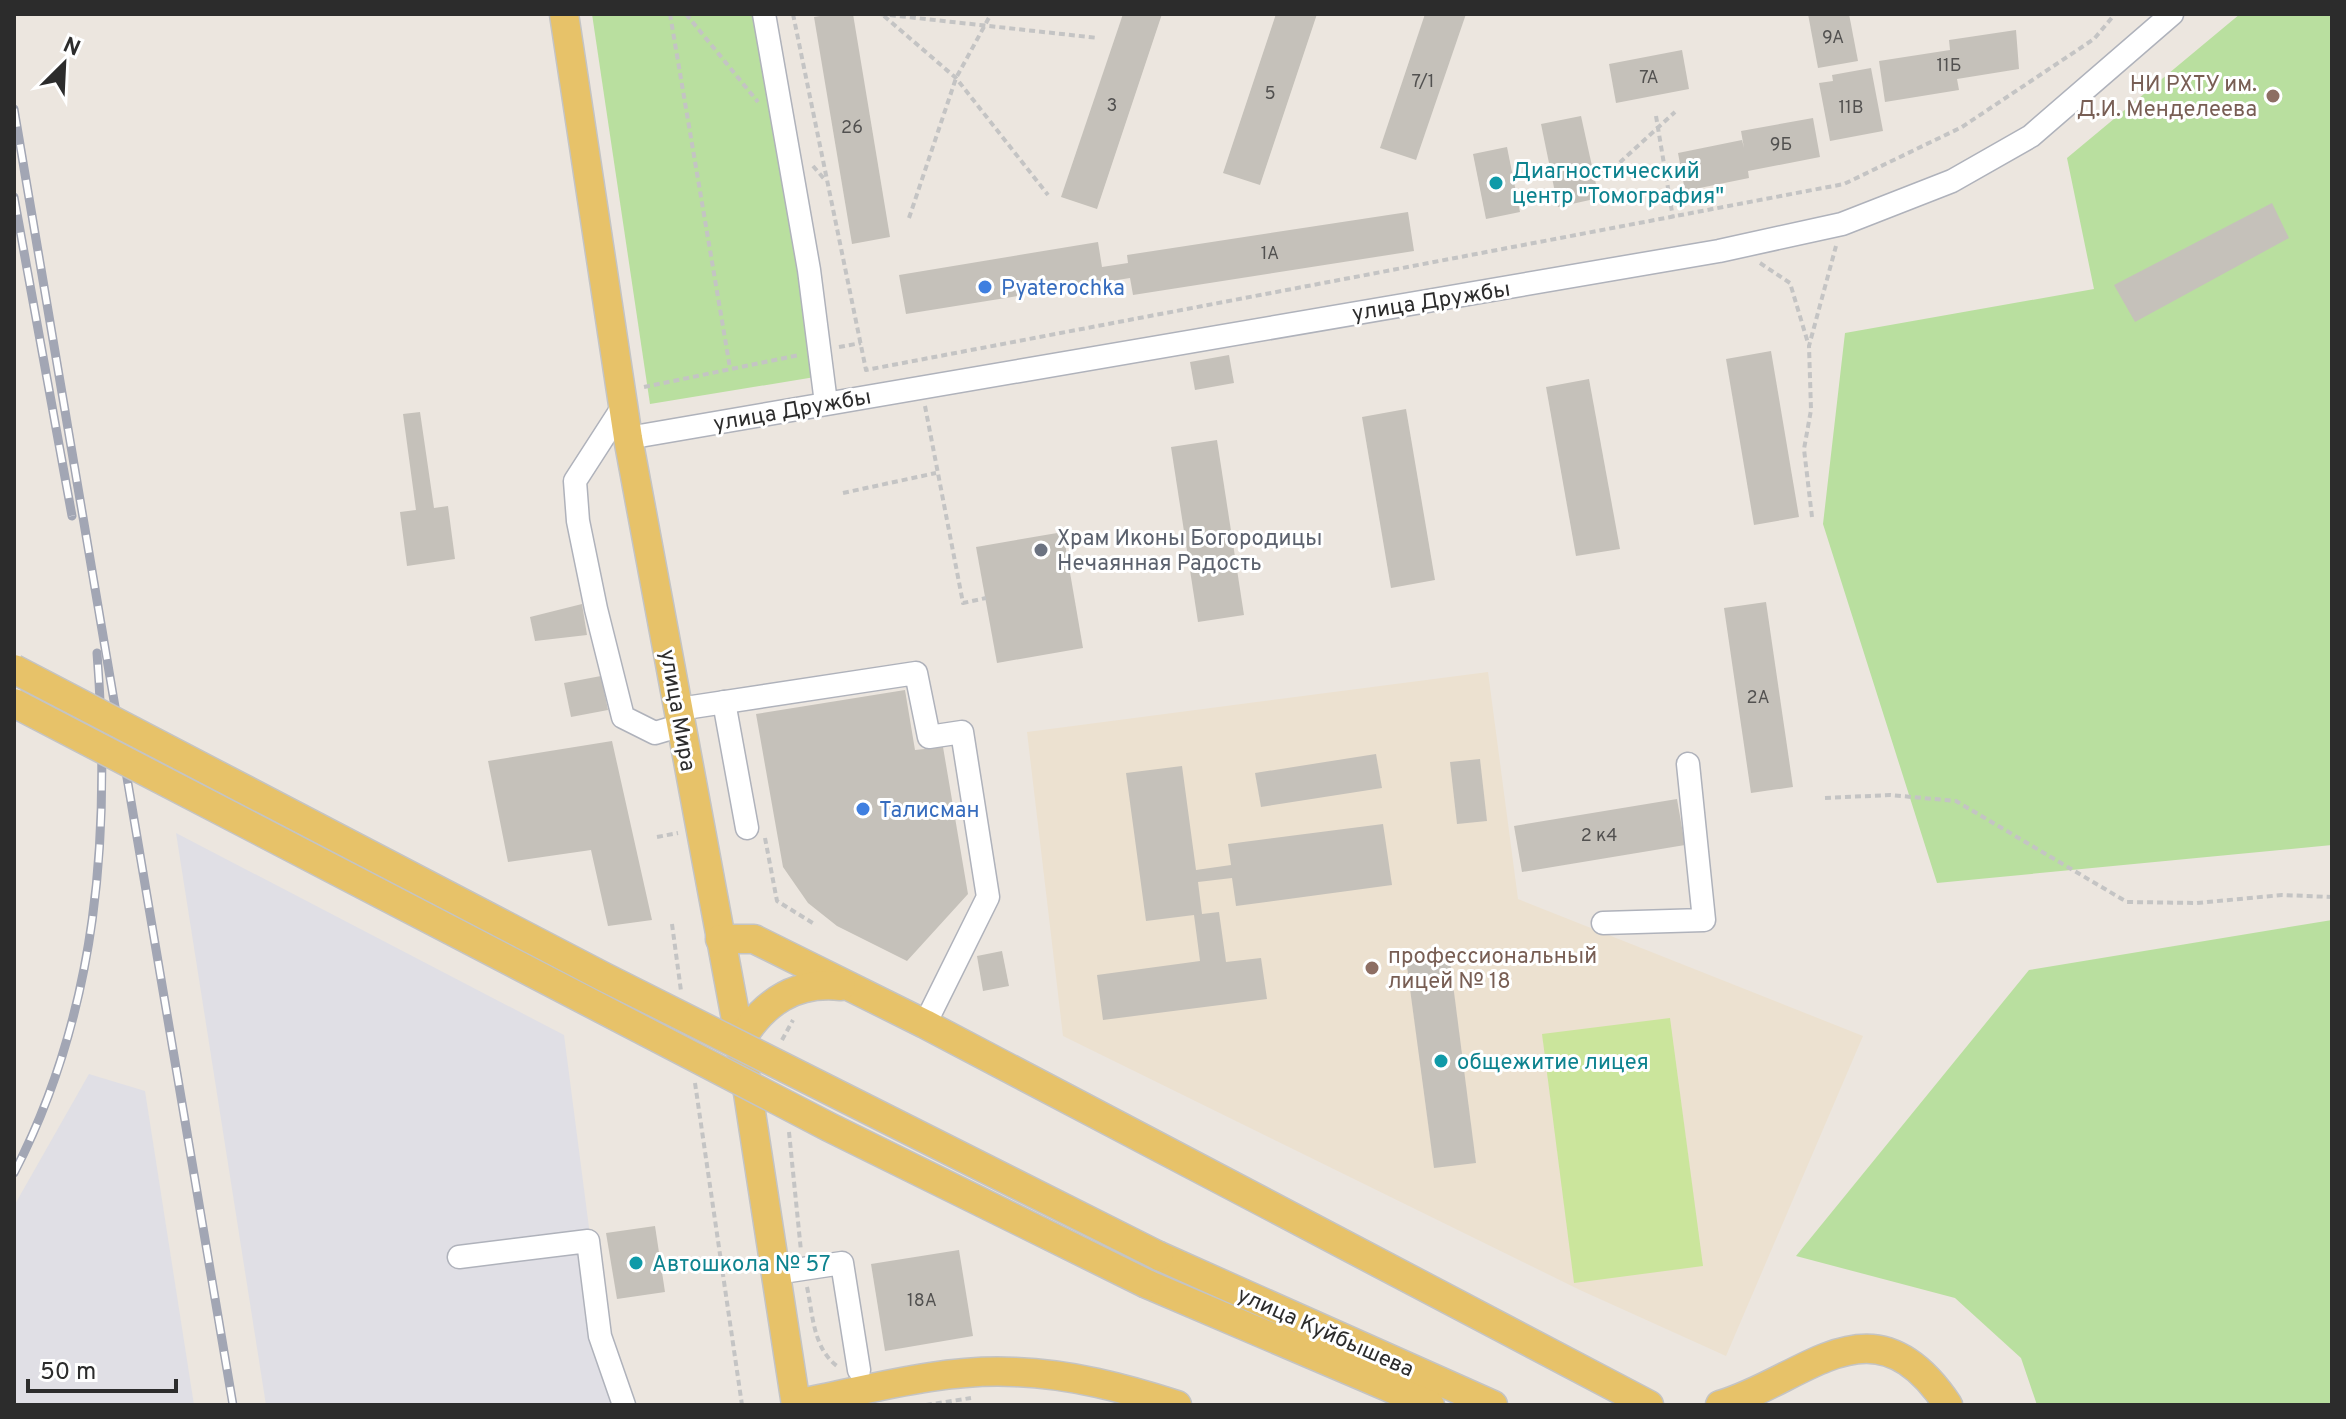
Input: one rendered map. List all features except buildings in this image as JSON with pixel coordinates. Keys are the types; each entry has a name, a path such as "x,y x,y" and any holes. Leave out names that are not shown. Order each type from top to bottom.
{"main road":[{"name":"улица Мира","path":"564,14 628,438 720,939 790,1271 796,1404"},
{"name":"улица Куйбышева","path":"14,669 604,977 1159,1256 1493,1405"},
{"name":"улица Куйбышева","path":"14,703 856,1140 1147,1284 1430,1405"},
{"path":"720,939 754,939 925,1024 1610,1388 1649,1405"},
{"path":"740,1041 775,999 788,992 817,984 850,987"},
{"path":"1720,1405 1739,1399 1816,1358 1840,1350 1863,1348 1909,1363 1930,1381 1948,1405"},
{"path":"796,1404 944,1376 999,1371 1054,1375 1116,1386 1177,1405"}],"street":[{"path":"764,14 826,403"},
{"name":"улица Дружбы","path":"628,438 1735,248 1842,224 1952,181 2031,136 2172,14"},
{"path":"624,405 575,481 578,521 623,717 655,733 681,717 724,702 916,673 929,737 962,732 988,897 925,1024"},
{"path":"724,702 755,827"},
{"path":"1603,923 1704,920 1688,764"},
{"path":"459,1257 588,1241 600,1336 624,1405"},
{"path":"790,1271 842,1263 859,1370"}],"path":[{"path":"670,14 730,368"},
{"path":"793,14 866,370 1844,184 1962,127 2094,39 2115,14"},
{"path":"909,218 956,78 988,26 991,14"},
{"path":"882,15 1098,38"},
{"path":"882,15 956,78 1048,195"},
{"path":"1605,176 1675,112"},
{"path":"1656,116 1673,218"},
{"path":"1809,346 1842,224"},
{"path":"1735,248 1790,283 1809,346 1811,410 1804,449 1812,517"},
{"path":"624,405 648,384 861,343"},
{"path":"918,360 936,473 963,603 986,598"},
{"path":"843,493 936,473"},
{"path":"1825,798 1890,795 1956,801 2127,902 2197,903 2282,895 2332,897"},
{"path":"755,827 777,901 816,925"},
{"path":"672,924 683,1002"},
{"path":"780,1044 794,1016"},
{"path":"694,1079 742,1405"},
{"path":"789,1131 790,1271 825,1357 839,1368 859,1370"}],"shaded area":[{"name":"профессиональный лицей № 18","path":"1488,672 1518,899 1863,1036 1726,1356 1580,1290 1063,1036 1027,732"},
{"path":"176,833 564,1035 612,1405 266,1405"},
{"path":"89,1074 145,1091 194,1405 14,1405 14,1206"}],"green space":[{"path":"592,14 754,14 815,377 650,404"},
{"path":"2240,14 2332,14 2332,845 1937,883 1823,524 1845,333 2094,289 2067,158"},
{"path":"2332,920 2332,1405 2037,1405 2021,1358 1955,1298 1796,1256 2029,970"},
{"path":"1670,1018 1703,1266 1574,1283 1542,1034"}],"railway":[{"path":"14,109 233,1405"},
{"path":"14,197 72,516"},
{"path":"14,1173 42,1111 64,1049 81,984 92,919 102,787 97,653"}],"place":[{"name":"НИ РХТУ им. Д.И. Менделеева","path":"2273,96"},
{"name":"Диагностический центр \"Томография\"","path":"1496,183"},
{"name":"Pyaterochka","path":"985,287"},
{"name":"Храм Иконы Богородицы Нечаянная Радость","path":"1041,550"},
{"name":"Талисман","path":"863,809"},
{"name":"профессиональный лицей № 18","path":"1372,968"},
{"name":"общежитие лицея","path":"1441,1061"},
{"name":"Автошкола № 57","path":"636,1263"}]}
